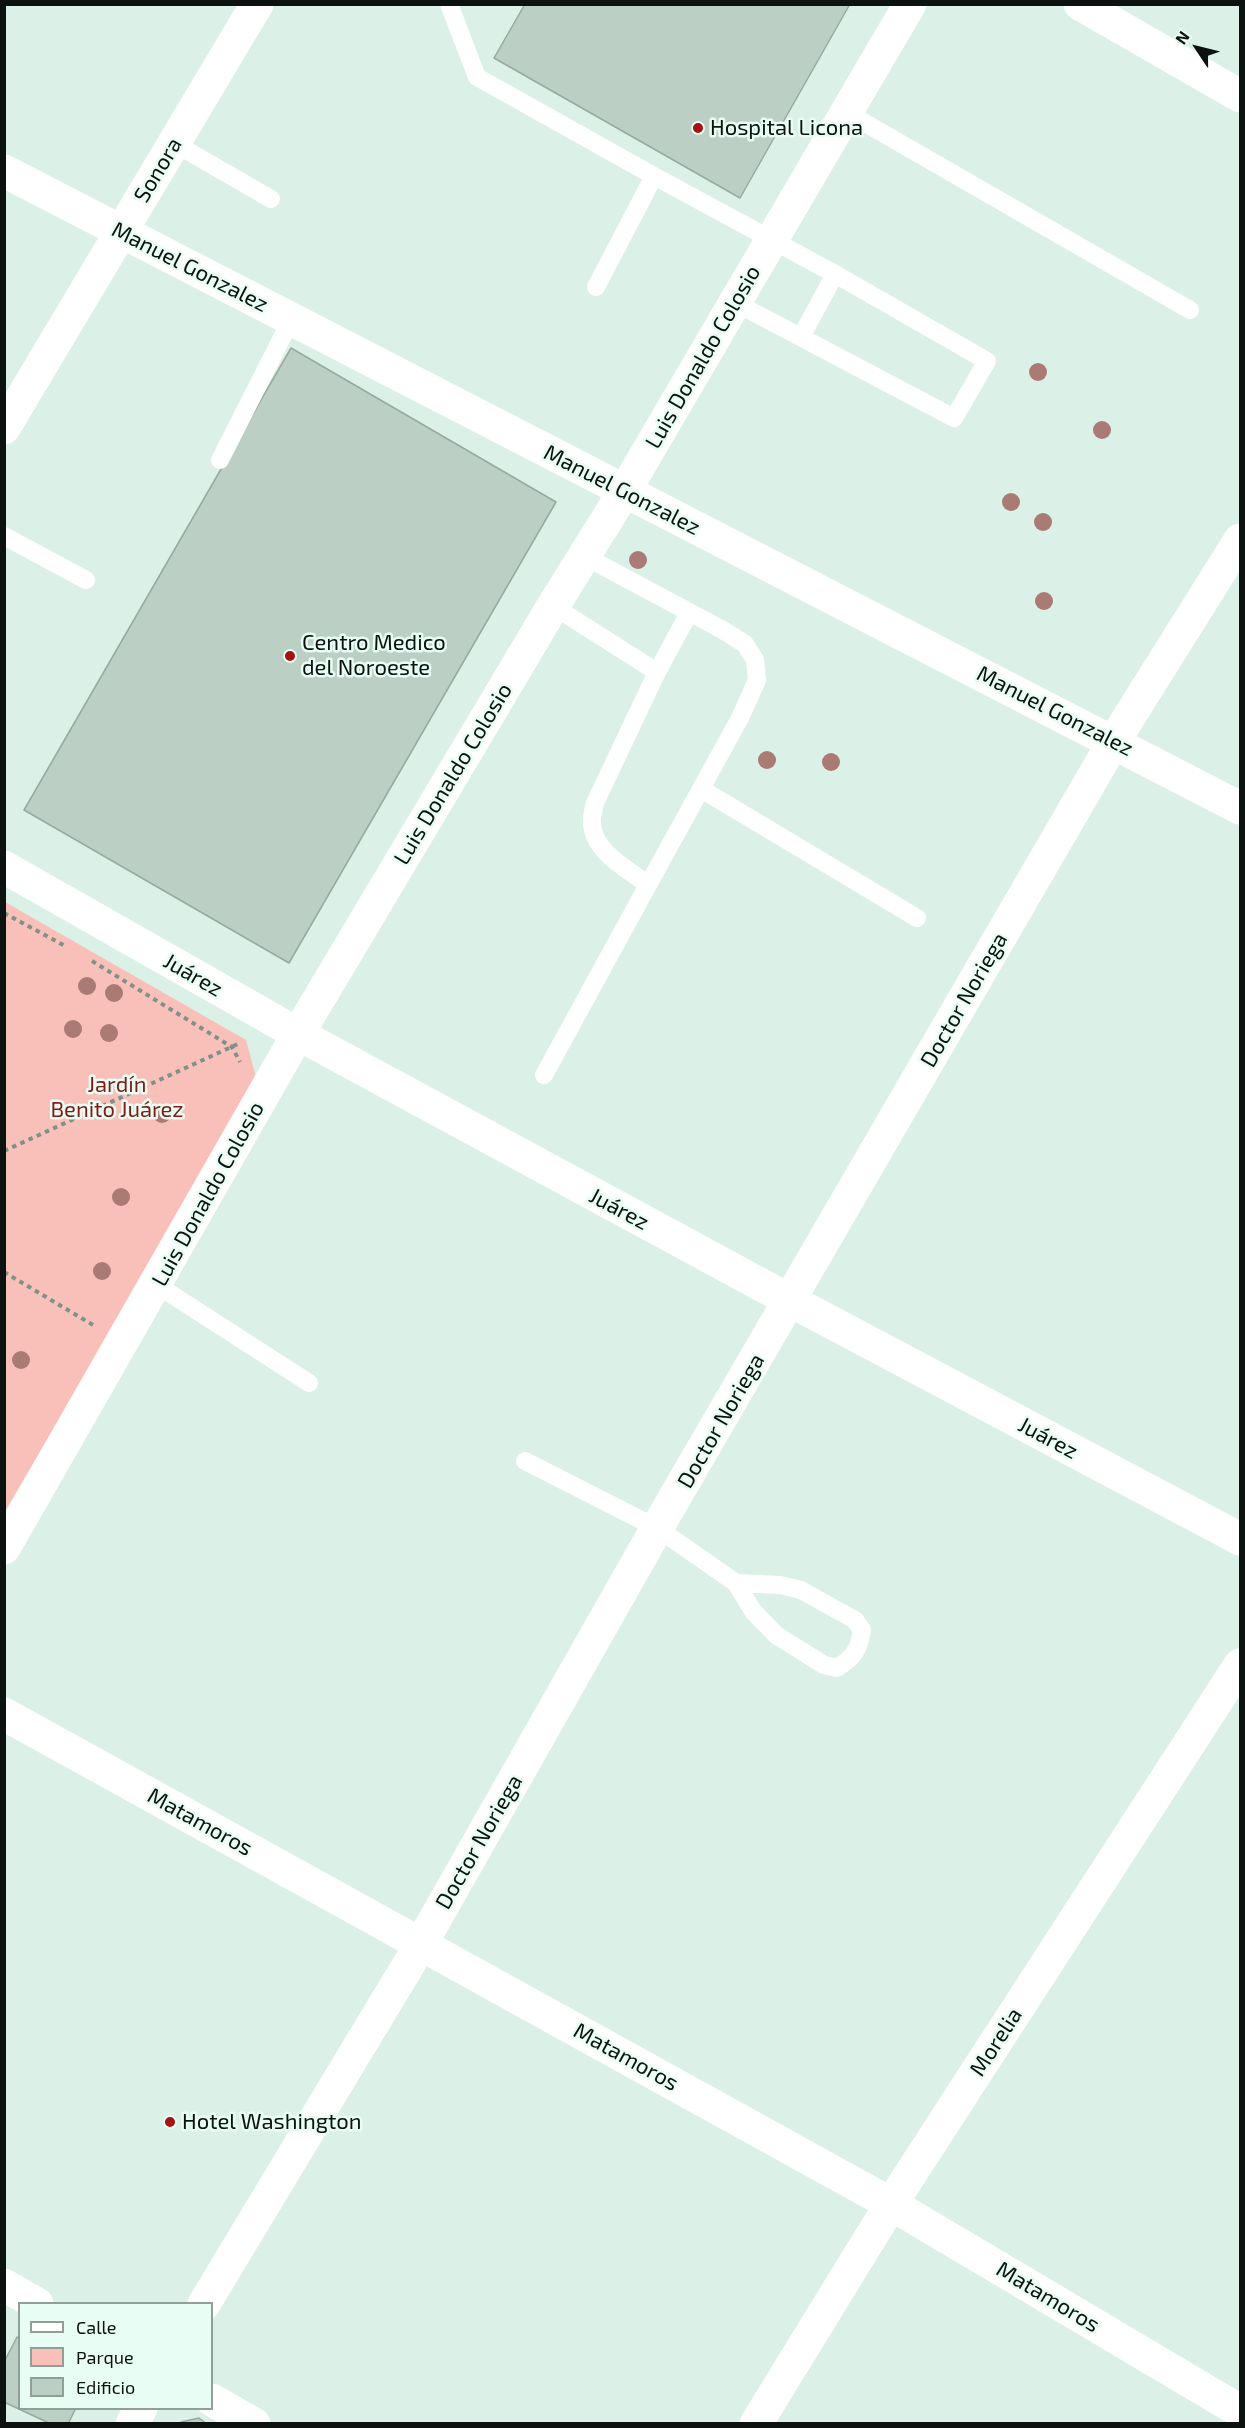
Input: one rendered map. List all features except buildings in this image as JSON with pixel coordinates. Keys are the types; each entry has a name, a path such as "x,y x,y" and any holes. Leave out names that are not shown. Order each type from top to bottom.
{"street":[{"name":"Sonora","path":"5,424 257,4"},
{"name":"Luis Donaldo Colosio","path":"4,1548 157,1285 298,1035 553,606 624,492 910,4"},
{"path":"1080,4 1240,96"},
{"name":"Manuel Gonzalez","path":"4,171 624,492 1114,741 1240,808"},
{"name":"Doctor Noriega","path":"205,2302 421,1944 657,1528 791,1301 1114,741 1240,540"},
{"name":"Juárez","path":"4,867 298,1035 791,1301 1240,1539"},
{"name":"Morelia","path":"756,2424 891,2204 1240,1665"},
{"name":"Matamoros","path":"4,1714 891,2204 1233,2407"},
{"path":"4,2285 34,2302"},
{"path":"213,2401 254,2424"},
{"path":"132,2424 140,2410"}],"lane":[{"path":"449,4 477,77 654,176 773,239 987,361 954,418 734,302"},
{"path":"846,112 1190,310"},
{"path":"174,143 271,199"},
{"path":"596,286 654,176"},
{"path":"801,337 835,274"},
{"path":"220,460 291,320"},
{"path":"4,536 86,580"},
{"path":"544,1074 740,718 757,680 756,660 745,644 722,629 689,614 584,556"},
{"path":"553,606 657,672"},
{"path":"648,885 606,853 597,842 591,823 595,803 657,672 689,614"},
{"path":"701,789 917,918"},
{"path":"157,1285 309,1383"},
{"path":"525,1461 657,1528 736,1583 753,1611 776,1635 824,1665 837,1668 852,1659 859,1648 862,1630 855,1620 801,1590 780,1585 736,1583"}],"path":[{"path":"4,913 73,951"},
{"path":"83,956 232,1047 243,1067"},
{"path":"4,1151 246,1040"},
{"path":"4,1272 100,1330"},
{"path":"91,1324 97,1314"}],"green space":[{"name":"Jardín Benito Juárez","path":"5,902 246,1040 255,1074 249,1099 5,1511"}],"place":[{"name":"Hospital Licona","path":"698,128"},
{"name":"Centro Medico del Noroeste","path":"290,656"},
{"name":"Hotel Washington","path":"170,2122"}]}
